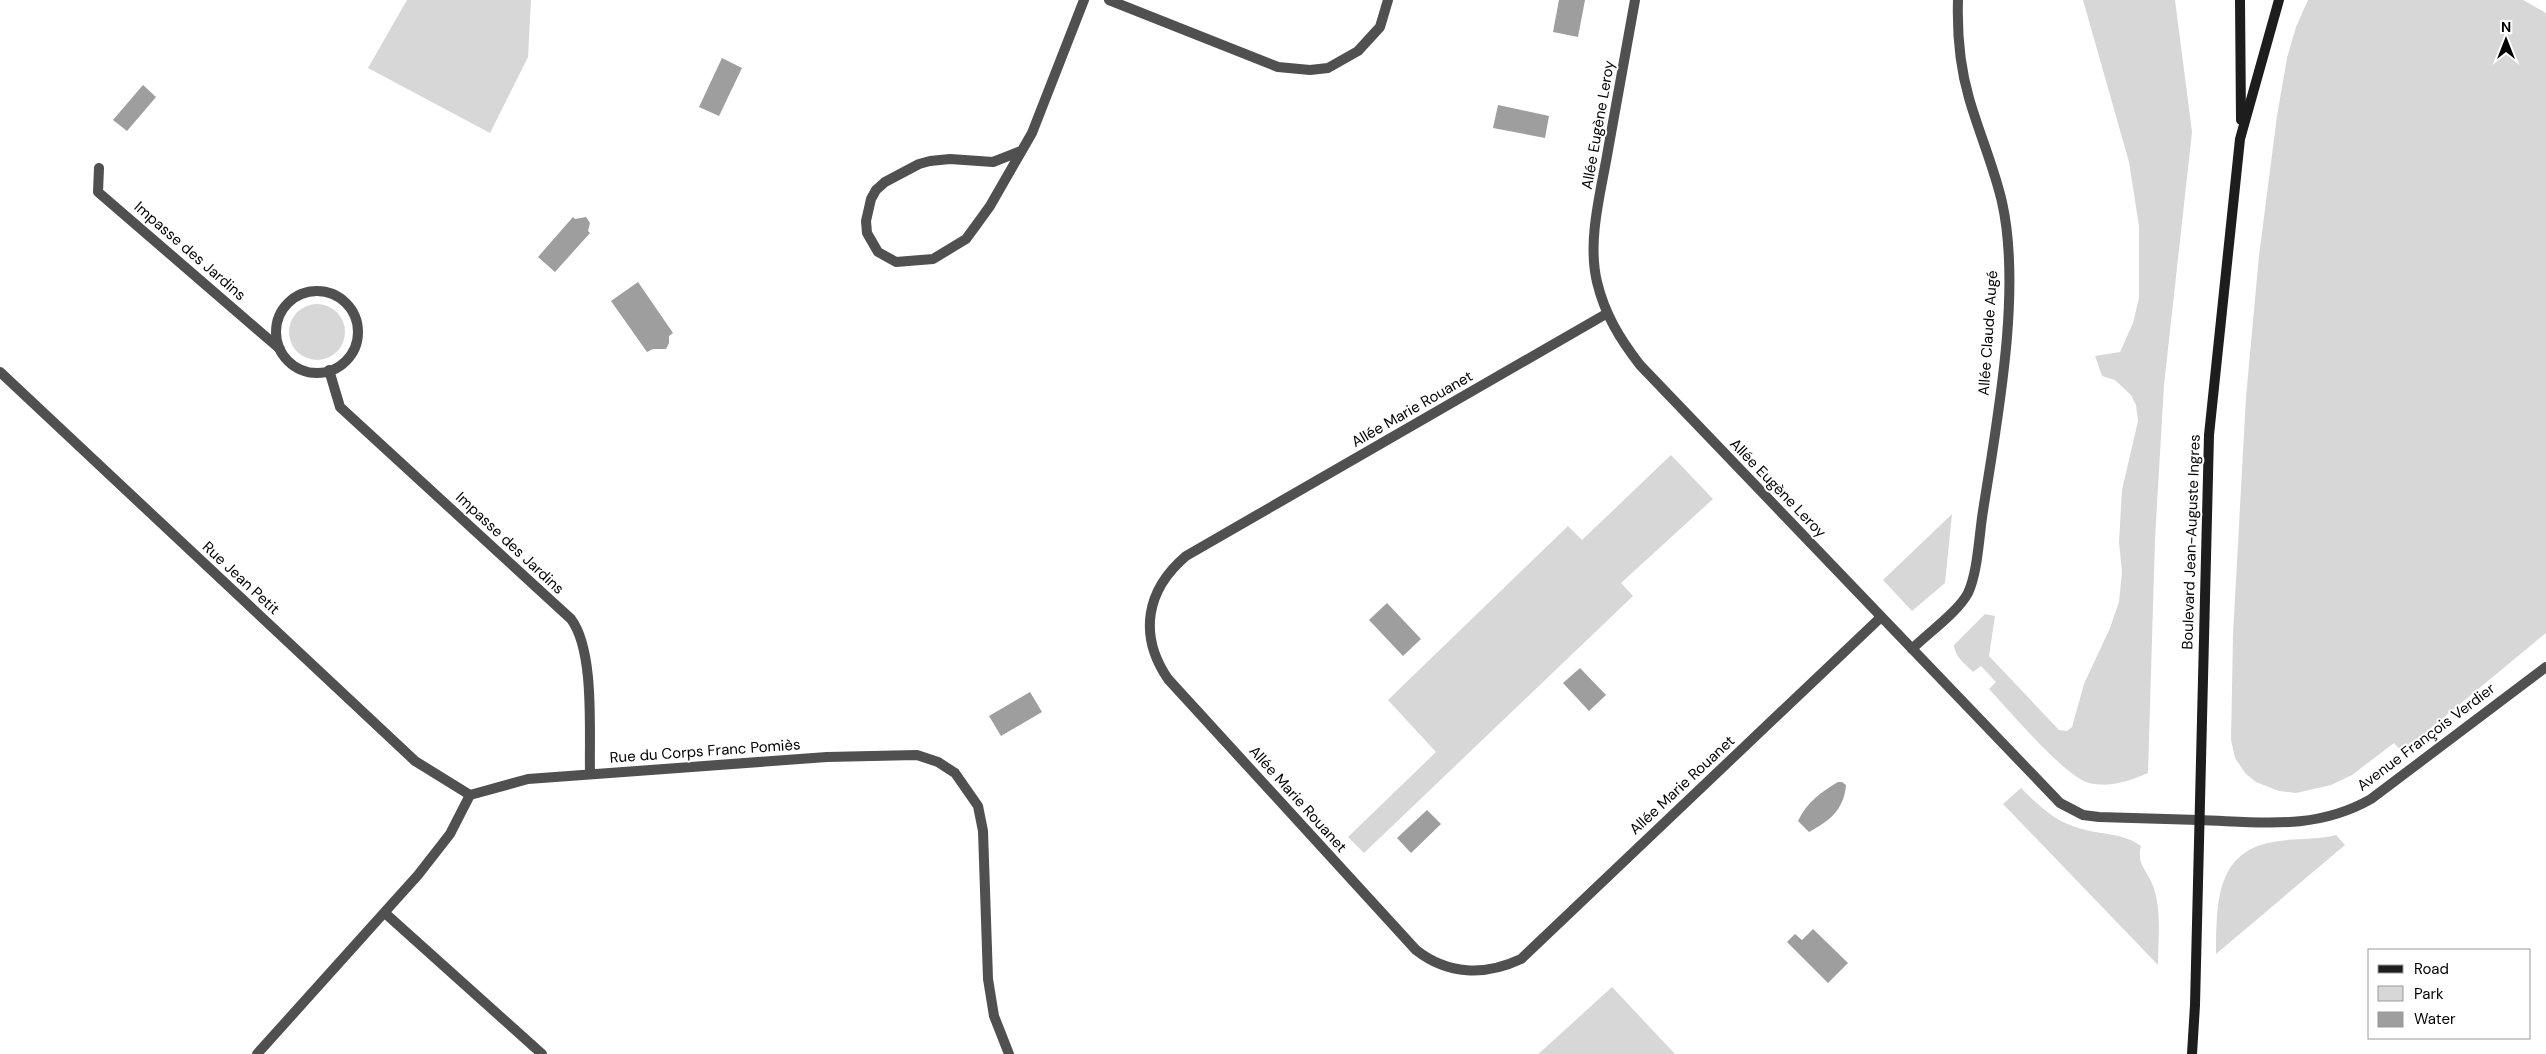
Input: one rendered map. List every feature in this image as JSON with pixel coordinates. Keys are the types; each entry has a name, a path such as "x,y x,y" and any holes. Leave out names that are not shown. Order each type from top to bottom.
{"main road":[{"name":"Boulevard Jean-Auguste Ingres","path":"2192,1054 2208,435 2241,131 2240,0"},
{"name":"Boulevard Jean-Auguste Ingres","path":"2241,131 2279,0"}],"street":[{"path":"1022,151 993,162 950,159 930,161 919,164 885,182 876,190 867,215 867,233 878,252 896,262 920,262 933,259 966,239 990,206 1022,151 1032,133 1084,0"},
{"path":"1109,0 1278,67 1310,70 1328,68 1358,51 1380,27 1388,0"},
{"name":"Allée Eugène Leroy","path":"1636,0 1597,214 1594,252 1596,280 1606,314 1618,336 1640,365 2049,793 2071,810 2099,817 2198,820"},
{"name":"Allée Claude Augé","path":"1912,648 1962,602 1972,583 1991,457 2006,326 2009,277 2007,238 2002,202 1968,96 1960,50 1958,0"},
{"name":"Impasse des Jardins","path":"99,168 98,192 280,349 291,364 305,371 321,373 329,370 340,407 571,619 578,628 587,658 590,774"},
{"path":"280,349 276,336 278,320 286,306 298,296 313,292 329,293 343,301 353,313 358,328 356,345 348,358 336,368 329,370"},
{"name":"Allée Marie Rouanet","path":"1606,314 1186,556 1162,582 1152,604 1149,626 1152,648 1168,679 1416,950 1426,958 1447,967 1485,971 1520,959 1881,617"},
{"name":"Rue Jean Petit","path":"0,372 415,761 470,795"},
{"name":"Avenue François Verdier","path":"2198,820 2297,822 2318,820 2356,808 2371,799 2546,667"},
{"name":"Rue du Corps Franc Pomiès","path":"470,795 528,779 827,756 904,754 928,758 955,773 973,797 980,815 990,998 998,1031 1009,1054"},
{"path":"257,1054 386,914 450,834 470,795"},
{"path":"386,914 542,1054"}],"green space":[{"path":"407,0 531,0 528,57 490,133 368,68"},
{"path":"2083,0 2175,0 2192,132 2164,385 2155,539 2148,773 2126,781 2104,785 2089,783 2078,778 2052,756 1989,689 1996,682 1981,666 1973,672 1958,657 1954,645 1985,614 1995,616 1989,656 2059,730 2067,731 2072,727 2084,684 2110,628 2119,602 2122,572 2119,542 2122,490 2138,421 2136,405 2131,395 2115,380 2102,376 2095,356 2120,352 2133,323 2139,298 2139,226 2129,162"},
{"path":"2308,0 2523,0 2546,13 2546,633 2402,752 2394,743 2352,775 2331,785 2296,793 2279,791 2256,782 2246,774 2235,758 2231,740 2233,635 2246,397 2259,256 2277,116 2287,58 2296,27"},
{"path":"317,304 328,306 337,312 343,321 345,332 343,343 337,352 328,358 317,360 306,358 297,352 291,343 289,332 291,321 297,312 306,306"},
{"path":"1671,455 1713,499 1621,583 1633,596 1364,853 1348,837 1436,752 1388,700 1568,526 1582,540"},
{"path":"1952,514 1945,583 1912,611 1883,580"},
{"path":"2021,788 2041,807 2064,823 2082,829 2120,836 2141,846 2141,863 2151,881 2158,905 2158,965 2003,804"},
{"path":"2336,835 2345,845 2216,954 2219,898 2231,867 2242,855 2258,846 2279,841 2322,838"},
{"path":"1612,987 1675,1054 1538,1054 1544,1049"}],"water":[{"path":"1559,0 1585,0 1578,37 1553,32"},
{"path":"722,58 742,68 719,116 699,107"},
{"path":"143,85 156,97 127,131 113,120"},
{"path":"1498,105 1549,116 1545,138 1493,128"},
{"path":"573,217 575,219 586,217 590,223 588,231 590,233 555,272 538,257"},
{"path":"638,282 673,333 669,336 669,343 666,349 653,349 647,352 611,301"},
{"path":"1387,603 1421,639 1403,656 1369,620"},
{"path":"1580,668 1606,695 1589,711 1563,683"},
{"path":"1030,692 1042,712 1001,736 989,716"},
{"path":"1838,782 1846,785 1845,794 1839,808 1823,824 1809,832 1798,821 1802,814 1815,798"},
{"path":"1427,810 1441,824 1411,853 1397,838"},
{"path":"1813,929 1848,963 1828,983 1787,942 1795,934 1802,940"}]}
